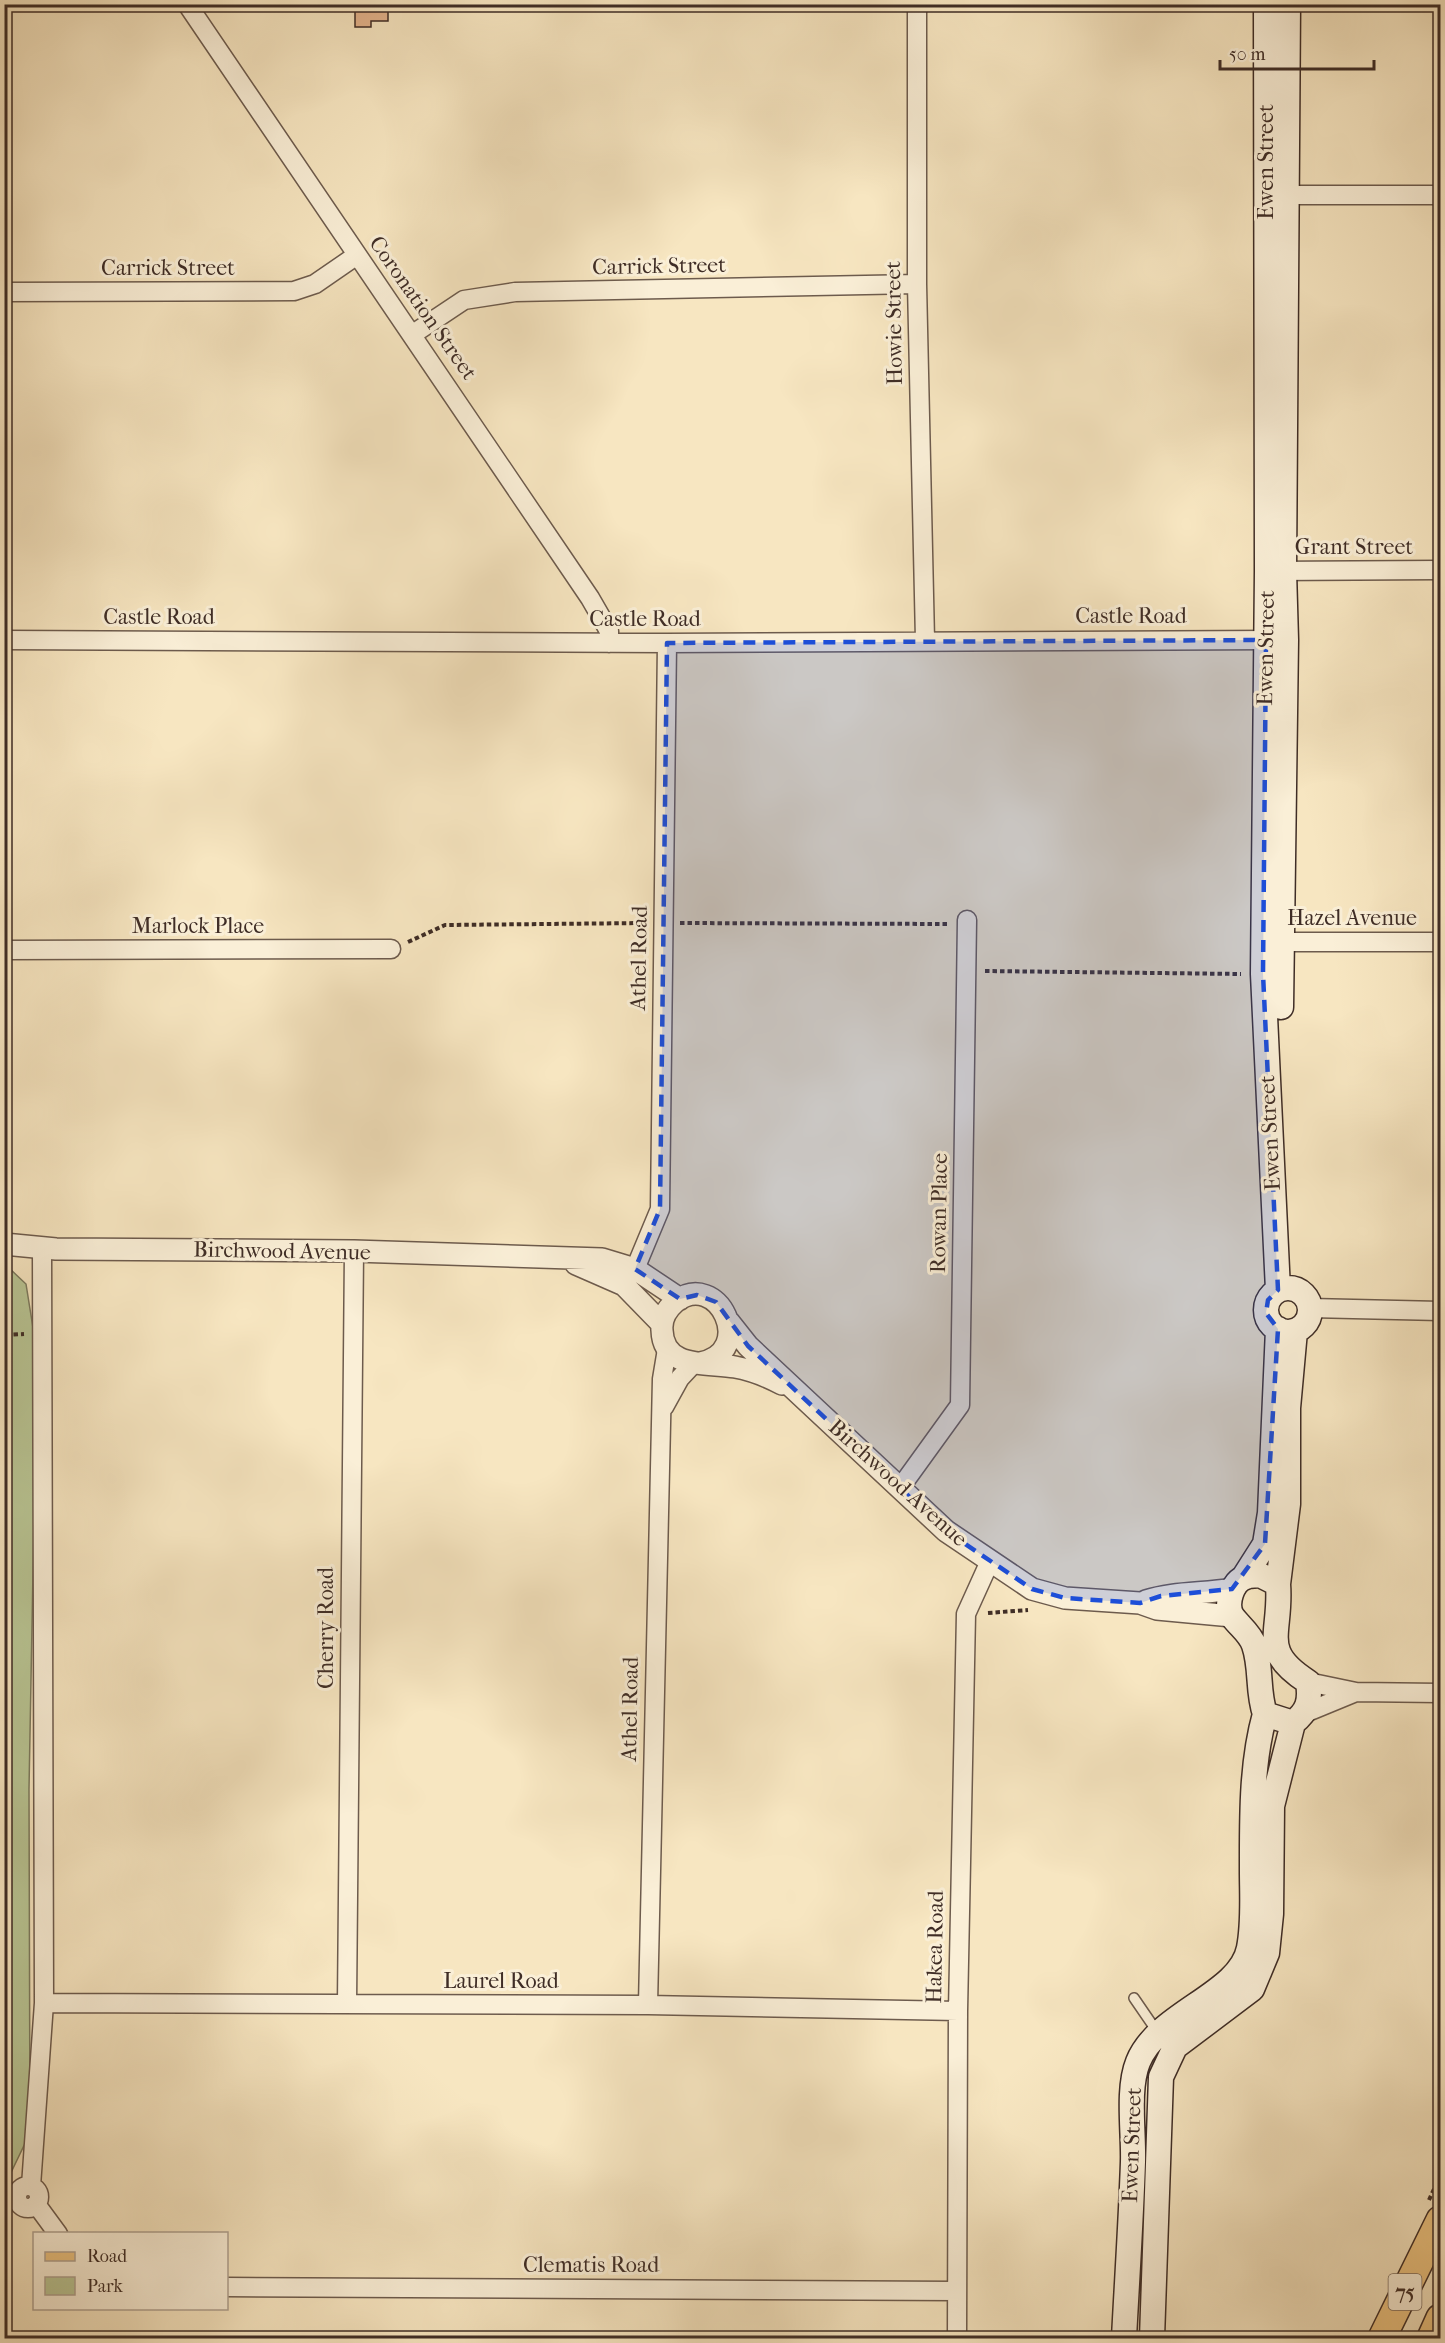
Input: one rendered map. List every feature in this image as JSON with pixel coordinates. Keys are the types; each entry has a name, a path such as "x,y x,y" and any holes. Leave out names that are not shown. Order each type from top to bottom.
{"main road":[{"name":"Ewen Street","path":"1266,4 1276,195 1276,640 1272,942 1285,1289"},
{"name":"Ewen Street","path":"1276,195 1288,4"},
{"name":"Ewen Street","path":"1272,942 1263,974 1285,1289"},
{"path":"1285,1289 1305,1295 1310,1308 1307,1322 1287,1330 1272,1325 1266,1313 1269,1300 1285,1289"},
{"path":"1232,1616 1229,1605 1238,1583 1265,1544 1270,1513 1287,1330"},
{"path":"1287,1330 1288,1504 1278,1584 1275,1647 1286,1668 1308,1682"},
{"path":"1238,1583 1260,1575 1278,1584"},
{"name":"Ewen Street","path":"1124,2338 1133,2160 1133,2083 1138,2062 1237,1974 1249,1950 1252,1916 1252,1806 1260,1732 1265,1714 1259,1696 1260,1669 1254,1643 1241,1624 1232,1616"},
{"name":"Ewen Street","path":"1166,2039 1252,1989 1268,1953 1271,1914 1272,1806 1299,1718 1310,1696 1308,1682"},
{"path":"1265,1714 1299,1718"},
{"name":"Ewen Street","path":"1152,2338 1161,2077 1166,2039"},
{"name":"75","path":"1382,2338 1440,2220"},
{"name":"75","path":"1431,2338 1440,2318"}],"street":[{"name":"Coronation Street","path":"187,4 590,598 609,631 609,643"},
{"name":"Howie Street","path":"917,4 917,284 925,640"},
{"path":"1276,195 1440,195"},
{"name":"Carrick Street","path":"4,292 294,291 315,284 357,255"},
{"name":"Carrick Street","path":"413,334 464,300 515,292 917,284"},
{"name":"Grant Street","path":"1275,571 1440,570"},
{"name":"Castle Road","path":"4,640 667,643 1276,640"},
{"name":"Athel Road","path":"635,1269 660,1209 667,643"},
{"name":"Rowan Place","path":"900,1488 960,1405 967,920"},
{"name":"Hazel Avenue","path":"1272,942 1440,942"},
{"name":"Marlock Place","path":"4,950 391,950"},
{"name":"Birchwood Avenue","path":"4,1244 42,1248 354,1251 602,1259 635,1269 680,1299 691,1295 709,1298 724,1310 729,1322 748,1346 946,1531 1032,1589 1065,1598 1140,1603 1158,1609 1232,1616"},
{"path":"42,1248 44,2003 17,2196 37,2192 36,2204 57,2232"},
{"name":"Cherry Road","path":"347,2004 354,1251"},
{"name":"Birchwood Avenue","path":"559,1258 624,1285 662,1324"},
{"path":"667,1348 662,1324 669,1308 680,1299"},
{"path":"1310,1308 1440,1311"},
{"path":"697,1363 712,1359 722,1351 729,1334 729,1322"},
{"name":"Athel Road","path":"648,2005 662,1379 667,1348"},
{"name":"Birchwood Avenue","path":"667,1348 676,1357 697,1363 735,1367 759,1373 796,1391"},
{"name":"Athel Road","path":"661,1414 680,1378 697,1363"},
{"name":"Hakea Road","path":"957,2338 958,2012 966,1614 990,1561"},
{"name":"Birchwood Avenue","path":"1140,1603 1161,1596 1204,1594 1238,1583"},
{"path":"1308,1682 1356,1692 1440,1693"},
{"path":"1299,1718 1356,1692"},
{"name":"Laurel Road","path":"44,2003 648,2005 958,2012"},
{"name":"Clematis Road","path":"228,2287 956,2291"}],"lane":[{"path":"1134,1998 1166,2039"}],"path":[{"path":"966,970 1263,974"},
{"path":"4,1322 6,1515 4,1681"},
{"path":"966,1614 1030,1610"}],"highlighted area":[{"path":"1266,640 1263,974 1278,1290 1268,1300 1266,1313 1278,1329 1265,1544 1232,1589 1161,1596 1140,1603 1065,1598 1032,1589 946,1531 748,1346 716,1302 697,1295 680,1299 635,1269 660,1209 667,643"}],"green space":[{"path":"9,1268 26,1284 37,1353 29,1789 30,2133 5,2185 4,1269"}],"building":[{"path":"355,4 388,4 388,21 371,21 371,27 355,27"}]}
